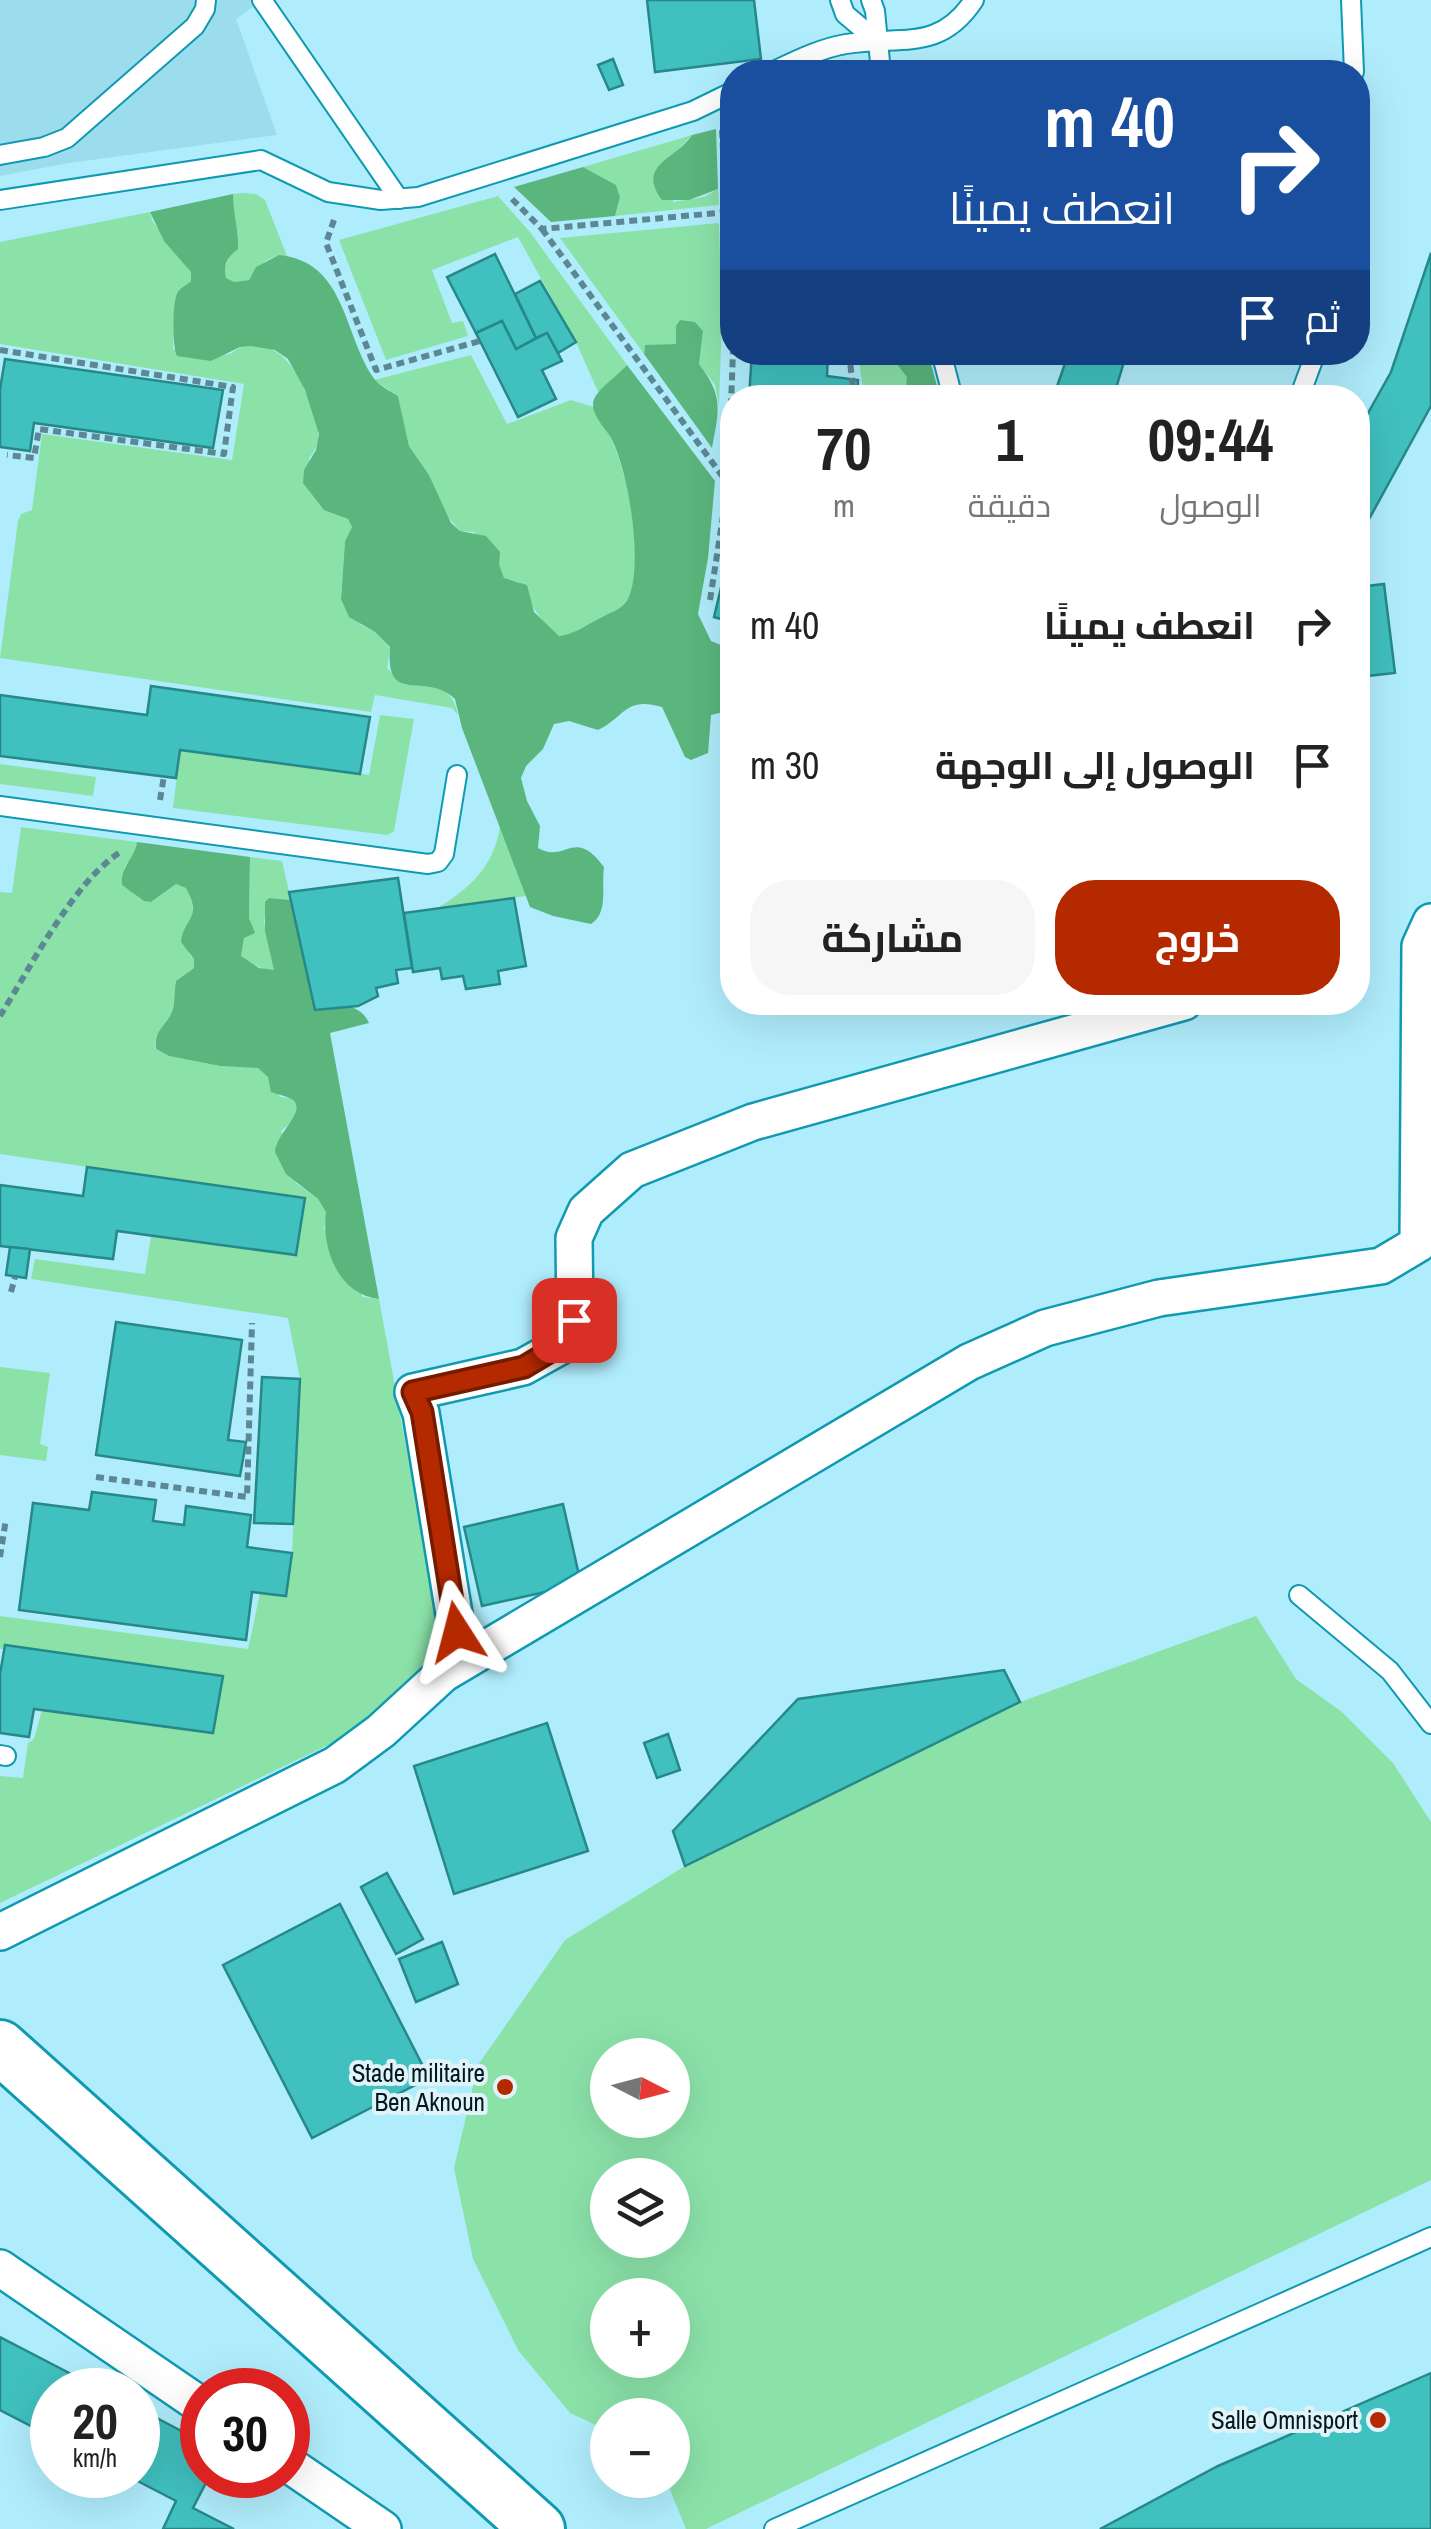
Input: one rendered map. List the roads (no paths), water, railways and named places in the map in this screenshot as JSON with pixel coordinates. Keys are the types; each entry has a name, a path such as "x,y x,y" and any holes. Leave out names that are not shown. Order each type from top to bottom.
{"main road":[{"path":"0,2047 538,2529"},
{"path":"0,2082 496,2529"}],"street":[{"path":"0,1932 335,1765 443,1674 969,1362 1044,1328 1160,1298 1380,1266 1418,1244 1420,946 1431,922"},
{"path":"443,1674 457,1632 422,1412 413,1392 524,1367 559,1346 574,1320 574,1238 586,1211 632,1170 752,1122 1137,1015"},
{"path":"0,2268 180,2391"},
{"path":"310,2479 383,2529"}],"lane":[{"path":"0,154 44,147 66,138 195,26 206,0"},
{"path":"262,0 399,199"},
{"path":"840,0 852,21 884,41"},
{"path":"872,0 884,41 882,60"},
{"path":"802,60 836,46 924,39 945,31 962,18 974,0"},
{"path":"1351,0 1354,60"},
{"path":"0,200 262,160 316,188 346,195 399,199 435,194 693,112 720,98"},
{"path":"0,806 428,864 438,862 444,854 457,775"},
{"path":"1298,1594 1390,1671 1431,1724"},
{"path":"774,2529 1431,2237"}],"place":[{"name":"Stade militaire Ben Aknoun","path":"505,2087"},
{"name":"Salle Omnisport","path":"1378,2420"}]}
